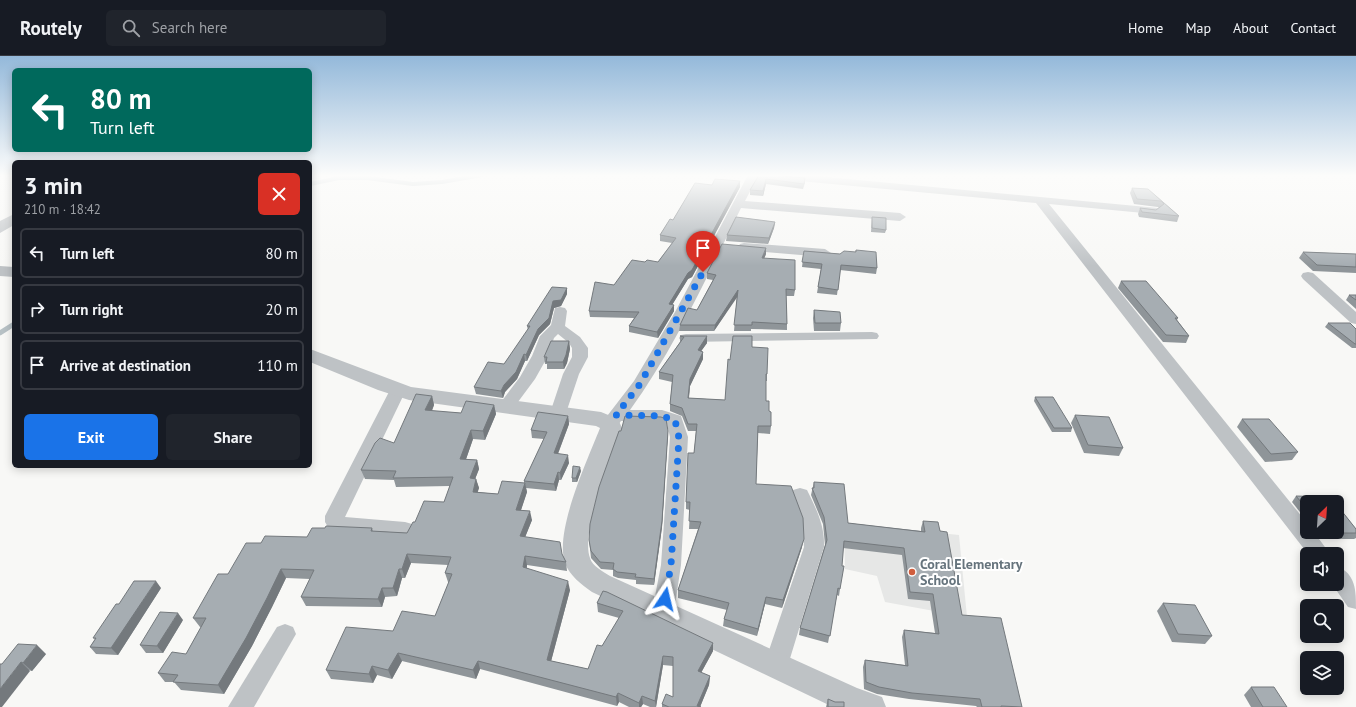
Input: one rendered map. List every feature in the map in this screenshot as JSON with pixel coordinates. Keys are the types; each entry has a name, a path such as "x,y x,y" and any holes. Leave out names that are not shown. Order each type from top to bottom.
{"street":[{"path":"737,205 667,338 640,384 613,419 578,530 574,550 578,563 585,572 601,584 871,707"},
{"path":"755,205 900,217"},
{"path":"1044,205 1314,547"},
{"path":"1106,205 1154,210"},
{"path":"0,228 12,219"},
{"path":"717,245 839,254"},
{"path":"0,271 12,272"},
{"path":"1308,276 1356,320"},
{"path":"506,406 527,379 540,356 547,336 558,327 560,310"},
{"path":"558,327 575,340 580,348 580,357 571,374 558,413"},
{"path":"667,338 872,336"},
{"path":"312,356 398,390 428,396 601,419 662,416 675,420 679,438 671,565 663,612"},
{"path":"398,390 335,516 335,522 342,526 405,530"},
{"path":"776,665 816,532 812,521 804,508 800,495"},
{"path":"1344,584 1356,600"},
{"path":"240,707 285,634"}],"shaded area":[{"name":"Coral Elementary School","path":"844,523 959,535 967,617 885,602 877,576 845,569"}],"building":[{"path":"682,205 727,205 692,270 688,273 669,304 674,305 657,332 629,326 639,312 589,311 595,282 614,285 632,260 658,262 676,238 660,235 670,219 673,220"},
{"path":"1162,205 1167,205 1179,216 1142,212 1140,208 1156,210"},
{"path":"736,217 775,222 769,238 727,235"},
{"path":"872,217 886,218 886,230 872,228"},
{"path":"722,244 766,248 762,258 795,260 795,290 786,289 787,324 752,322 752,325 734,325 738,290 715,325 680,325 688,308 697,310 716,275 707,273"},
{"path":"856,250 876,252 877,268 841,265 838,290 818,287 822,264 802,262 804,251 840,254 844,251 856,252"},
{"path":"1303,252 1356,254 1356,267 1317,265"},
{"path":"1121,281 1146,281 1178,318 1175,318 1189,336 1166,335"},
{"path":"552,287 567,288 561,300 553,301 549,318 538,329 516,372 504,385 501,391 474,387 488,362 504,364 530,326 527,326"},
{"path":"1349,295 1356,295 1356,300"},
{"path":"814,310 840,312 841,323 815,323"},
{"path":"1328,323 1350,323 1356,329 1356,344 1355,344"},
{"path":"680,336 707,336 698,350 703,352 690,379 688,398 725,400 728,359 730,360 733,336 752,336 752,347 768,348 766,401 769,401 771,426 758,426 756,484 791,486 803,518 804,539 783,600 766,597 758,629 724,619 729,603 678,590 701,522 689,521 690,502 686,502 688,453 694,453 697,424 688,424 682,408 670,404 673,375 659,372 684,337"},
{"path":"551,341 569,341 563,362 546,362 547,357 544,357"},
{"path":"416,394 432,396 425,410 461,413 466,401 494,405 483,431 471,430 460,459 477,460 470,478 476,479 473,492 498,494 502,481 525,483 516,510 530,511 520,536 560,542 562,554 566,562 525,556 523,567 568,581 547,660 588,669 597,645 602,646 623,611 597,603 603,591 607,592 713,643 698,671 710,676 697,706 701,707 669,707 662,704 666,694 673,697 673,657 663,656 655,701 642,696 639,703 618,693 616,697 478,661 473,670 398,653 388,670 372,666 369,674 326,670 346,627 393,631 402,611 435,616 452,574 445,573 451,557 407,554 402,569 399,569 393,588 382,588 378,599 301,597 314,570 281,569 246,638 218,685 173,682 178,675 158,673 172,652 186,654 206,618 193,618 218,574 228,574 246,543 261,543 265,536 307,537 312,528 325,528 326,526 372,528 371,531 407,533 413,522 415,522 424,501 444,502 453,477 393,478 396,471 361,470 375,443 380,438 394,443"},
{"path":"1035,397 1053,397 1072,428 1054,428"},
{"path":"538,412 568,416 554,453 568,455 560,473 558,472 554,484 524,481 547,432 531,430"},
{"path":"1075,415 1109,417 1123,448 1088,445"},
{"path":"625,416 661,417 666,419 668,431 662,521 654,579 635,577 636,574 617,572 613,569 614,563 600,562 591,551 589,540 590,524 599,487 619,431 621,431"},
{"path":"1242,419 1269,419 1298,452 1271,454"},
{"path":"573,466 580,467 576,478 572,478"},
{"path":"814,482 844,484 848,523 925,532 923,521 938,522 940,531 947,532 962,615 1001,618 1022,707 982,707 980,699 912,693 879,687 866,682 865,660 908,666 904,630 939,634 933,594 910,592 904,548 844,541 842,566 844,566 840,589 838,588 830,636 800,628 827,540 824,517 812,488 814,488"},
{"path":"1344,514 1356,529 1356,533 1344,533"},
{"path":"134,581 156,581 111,648 90,647 96,638 93,638 116,604 119,604"},
{"path":"1163,603 1195,605 1212,636 1178,634"},
{"path":"160,612 178,613 157,646 140,645"},
{"path":"18,644 37,645 23,663 21,662 0,689 0,664 2,664"},
{"path":"1251,687 1274,687 1287,707 1263,707"},
{"path":"828,699 835,702 844,702 844,707 828,707"}],"waterway":[{"path":"0,333 12,325"}],"place":[{"name":"Coral Elementary School","path":"912,572"}],"route":[{"path":"665,599 671,565 679,438 675,420 662,416 616,415 640,384 682,312 703,272"}]}
